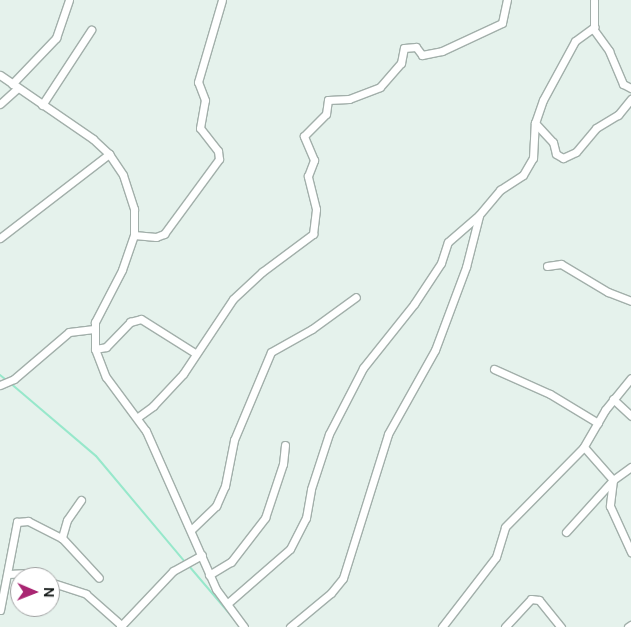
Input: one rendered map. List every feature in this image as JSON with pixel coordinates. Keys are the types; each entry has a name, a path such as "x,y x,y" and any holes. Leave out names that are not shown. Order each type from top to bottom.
{"street":[{"path":"0,104 56,38 69,0"},
{"path":"134,235 156,238 164,234 219,159 218,151 200,128 205,100 198,82 222,0"},
{"path":"138,417 153,406 183,374 195,353 233,299 262,272 313,234 316,209 308,176 314,160 304,136 326,114 328,100 349,99 380,87 402,63 404,48 416,47 422,55 442,51 502,23 507,0"},
{"path":"594,0 594,27 609,51 623,84 631,88"},
{"path":"228,604 290,549 306,518 311,489 329,434 364,368 414,304 441,263 448,242 479,215 500,190 523,176 533,158 534,124 543,100 575,41 594,27"},
{"path":"42,105 91,30"},
{"path":"0,75 109,154 129,190 134,209 134,235 122,270 100,309 94,329 95,349 106,378 138,417 191,530 209,575 244,627"},
{"path":"534,124 553,142 556,154 563,158 576,152 596,128 618,115 631,99"},
{"path":"0,238 109,154"},
{"path":"290,627 331,593 347,570 388,434 435,350 466,267 479,215"},
{"path":"547,266 561,264 608,292 631,301"},
{"path":"191,530 216,506 227,480 234,440 271,352 312,329 356,298"},
{"path":"95,349 106,347 130,322 141,319 195,353"},
{"path":"0,384 14,379 69,332 94,329"},
{"path":"494,369 550,394 598,423"},
{"path":"442,627 496,557 505,527 584,447 613,399 631,378"},
{"path":"613,399 631,416"},
{"path":"209,575 230,562 266,518 283,464 285,445"},
{"path":"584,447 614,480"},
{"path":"566,532 614,480 631,468"},
{"path":"614,480 610,506 631,552"},
{"path":"62,538 67,520 81,500"},
{"path":"0,610 8,574 14,527 20,520 62,538 99,578"},
{"path":"60,585 86,594 120,626 173,571 202,556"},
{"path":"505,627 531,599 540,600 560,627"}],"waterway":[{"path":"0,375 5,379"},
{"path":"9,382 96,456 185,562"},
{"path":"189,566 239,625"}]}
